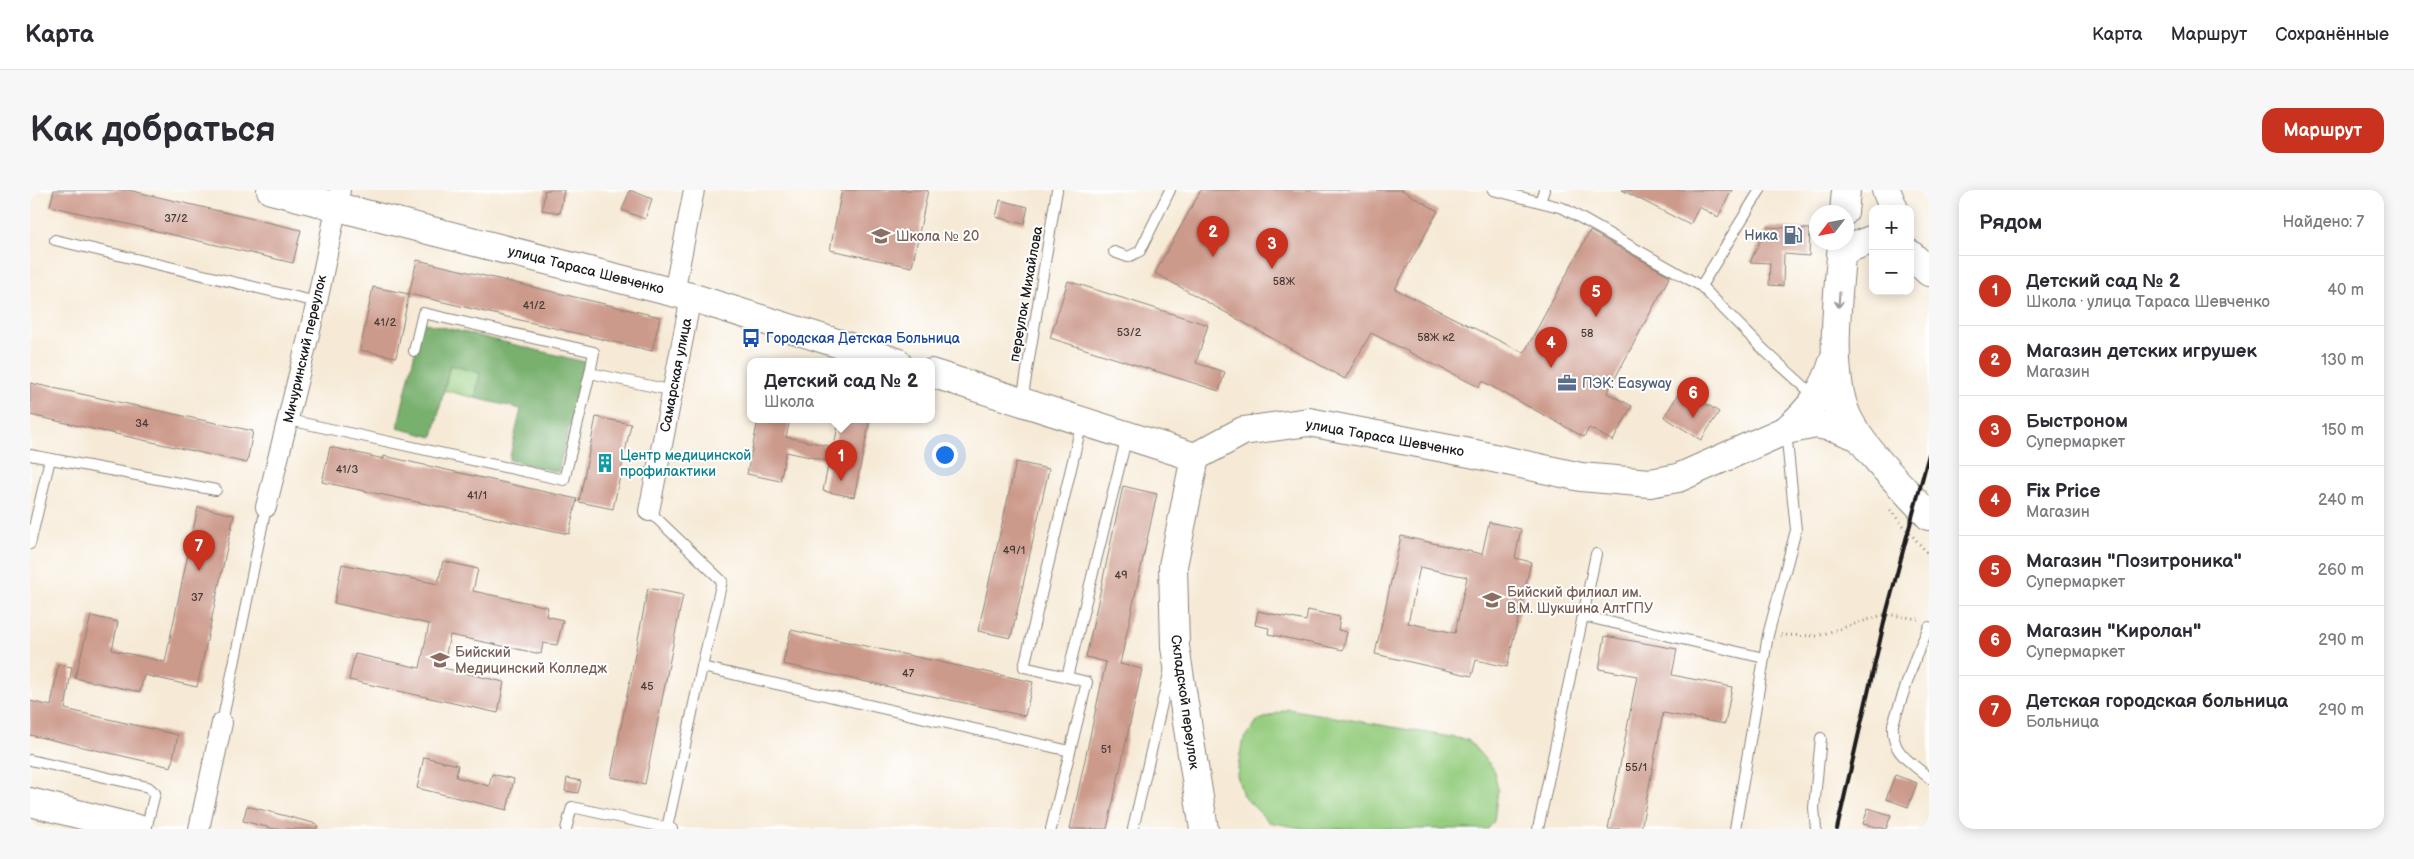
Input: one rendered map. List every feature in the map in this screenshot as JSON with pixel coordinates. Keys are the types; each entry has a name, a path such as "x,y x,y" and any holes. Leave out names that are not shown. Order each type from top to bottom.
{"street":[{"name":"улица Тараса Шевченко","path":"271,190 338,198 682,295 884,358"},
{"name":"Самарская улица","path":"649,511 674,391 682,295 694,190"},
{"path":"1845,205 1846,190"},
{"path":"1886,190 1892,205"},
{"name":"Мичуринский переулок","path":"266,507 317,302 338,198"},
{"path":"1854,244 1869,240"},
{"path":"1842,250 1836,352 1839,391 1846,416 1858,437 1929,516"},
{"name":"улица Тараса Шевченко","path":"1786,430 1806,413 1818,398 1830,375 1836,352"},
{"path":"935,374 1195,457"},
{"name":"улица Тараса Шевченко","path":"1195,457 1243,431 1309,422 1476,454 1581,477 1650,483 1678,478 1786,430 1816,424 1836,428 1858,437"},
{"name":"Складской переулок","path":"1195,457 1173,566 1175,647 1204,829"},
{"path":"199,829 222,723"},
{"path":"30,802 138,829"}],"lane":[{"name":"переулок Михайлова","path":"1022,402 1057,190"},
{"path":"1114,252 1128,257 1140,251 1170,190"},
{"path":"1492,190 1563,208 1701,286 1765,351 1858,437"},
{"path":"1540,202 1544,190"},
{"path":"1701,286 1760,190"},
{"path":"55,240 317,302"},
{"path":"288,420 564,480 594,352 423,313 414,351"},
{"path":"590,373 674,391"},
{"path":"1051,829 1087,682 1024,667 1082,421"},
{"path":"1735,829 1768,635 1796,530 1786,430"},
{"path":"1067,676 1127,435"},
{"path":"30,455 216,490"},
{"path":"30,544 50,459"},
{"path":"222,723 266,507"},
{"path":"566,829 572,807 670,828 702,667 722,581 649,511"},
{"path":"1538,829 1596,554"},
{"path":"1583,616 1764,658"},
{"path":"1929,627 1913,665 1893,724 1892,734 1899,752 1929,778"},
{"path":"1133,829 1175,647"},
{"path":"702,667 1070,750"},
{"path":"1816,829 1814,808 1821,738"},
{"path":"30,760 148,787 155,793 155,798 146,829"}],"path":[{"path":"1884,502 1929,555"},
{"path":"1768,635 1817,636 1886,614 1920,619"}],"green space":[{"path":"422,322 585,362 558,472 509,460 521,409 475,398 480,373 450,365 433,437 397,428"},
{"path":"450,365 481,373 475,398 444,390"},
{"path":"1288,709 1468,740 1493,768 1498,789 1494,821 1488,829 1306,829 1269,822 1243,796 1237,775 1242,743 1257,721"}],"building":[{"path":"54,190 128,190 301,230 293,263 50,206"},
{"path":"545,190 564,190 560,213 542,210"},
{"path":"630,190 652,199 645,219 622,210"},
{"path":"842,190 928,190 912,267 830,250"},
{"path":"1201,190 1402,190 1438,211 1395,289 1524,353 1590,231 1670,276 1607,393 1632,406 1613,441 1589,428 1584,437 1482,381 1479,387 1371,333 1345,379 1155,273"},
{"path":"1622,190 1732,190 1718,217 1699,207 1690,225"},
{"path":"1000,200 1028,207 1024,224 996,217"},
{"path":"1767,227 1809,229 1809,256 1784,254 1783,286 1769,285 1770,263 1750,262"},
{"path":"417,260 660,317 652,351 409,294"},
{"path":"1068,281 1208,325 1196,363 1225,372 1219,391 1050,338"},
{"path":"373,287 409,294 396,357 360,350"},
{"path":"30,383 253,431 247,463 30,415"},
{"path":"1682,388 1719,412 1701,440 1664,417"},
{"name":"Центр медицинской профилактики","path":"596,417 631,424 613,509 579,502"},
{"path":"757,423 789,423 786,437 834,447 838,423 869,423 854,497 823,491 829,461 786,452 780,481 747,474"},
{"path":"330,447 384,459 384,456 577,499 569,534 322,482"},
{"path":"1016,462 1049,469 1011,638 978,631"},
{"path":"1123,486 1157,494 1120,664 1142,669 1107,829 1070,829 1106,662 1086,657"},
{"path":"198,507 234,515 197,687 144,675 140,692 75,678 91,616 118,622 112,650 165,662"},
{"name":"Бийский филиал им. В.М. Шукшина АлтГПУ","path":"1489,522 1521,529 1515,558 1531,562 1507,667 1476,660 1472,676 1375,654 1401,536 1482,554","holes":["1420,567 1467,577 1455,633 1408,623"]},
{"path":"443,561 478,569 473,591 548,607 546,616 563,620 557,645 543,643 541,654 450,635 443,668 504,682 498,713 349,680 355,654 420,668 429,624 334,603 342,564 438,584"},
{"path":"648,588 683,595 645,784 611,777"},
{"path":"1308,610 1340,617 1338,630 1347,632 1343,650 1268,634 1269,628 1255,625 1258,611 1306,621"},
{"path":"791,630 1033,682 1025,716 783,664"},
{"path":"1605,636 1677,649 1672,675 1732,687 1725,724 1663,713 1641,829 1608,829 1637,676 1599,669"},
{"path":"58,665 72,667 65,709 178,735 171,767 30,735 30,701 51,706"},
{"path":"424,757 458,765 456,777 489,786 492,774 514,779 507,810 417,788"},
{"path":"1895,775 1917,783 1908,807 1886,799"},
{"path":"567,778 581,781 578,793 565,791"},
{"path":"247,806 317,824 317,829 275,829 243,821"},
{"path":"1868,808 1891,815 1886,829 1863,824"}],"railway":[{"path":"1837,829 1886,614 1929,454"}],"place":[{"name":"Ника","path":"1793,235"},
{"name":"Школа № 20","path":"881,236"},
{"name":"Магазин детских игрушек","path":"1213,257"},
{"name":"Быстроном","path":"1272,269"},
{"name":"Магазин \"Позитроника\"","path":"1596,317"},
{"name":"Городская Детская Больница","path":"751,338"},
{"name":"Fix Price","path":"1551,368"},
{"name":"ПЭК: Easyway","path":"1567,383"},
{"name":"Магазин \"Киролан\"","path":"1693,418"},
{"name":"Центр медицинской профилактики","path":"605,463"},
{"name":"Детский сад № 2","path":"841,481"},
{"name":"Детская городская больница","path":"199,571"},
{"name":"Бийский филиал им. В.М. Шукшина АлтГПУ","path":"1492,600"},
{"name":"Бийский Медицинский Колледж","path":"440,660"}]}
